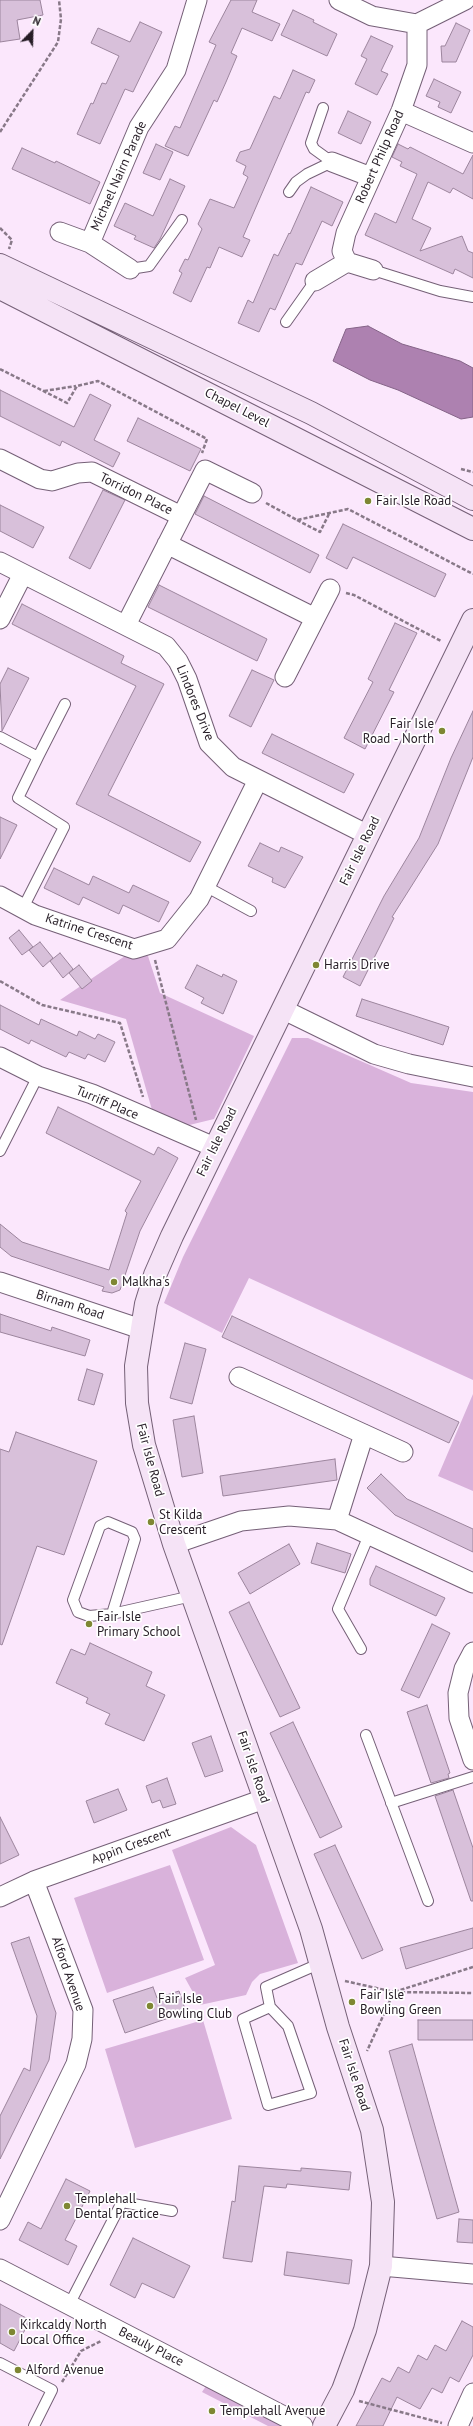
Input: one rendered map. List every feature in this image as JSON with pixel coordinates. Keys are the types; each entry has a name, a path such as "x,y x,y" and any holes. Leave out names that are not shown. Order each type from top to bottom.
{"street":[{"name":"Michael Nairn Parade","path":"90,243 139,126 176,70 197,0"},
{"path":"339,0 372,16 417,24 465,0"},
{"name":"Robert Philp Road","path":"347,262 342,251 346,233 401,111 417,65 417,24"},
{"path":"401,111 473,143"},
{"path":"332,162 371,177"},
{"path":"60,232 90,243 130,269"},
{"name":"Chapel Level","path":"4,258 311,414 473,499"},
{"path":"315,281 347,262 373,270"},
{"name":"Chapel Level","path":"0,288 473,529"},
{"name":"Torridon Place","path":"0,459 40,479 52,481 78,473 92,472 181,516"},
{"path":"205,470 252,493"},
{"name":"Torridon Place","path":"126,625 205,470"},
{"path":"167,544 315,618"},
{"name":"Lindores Drive","path":"0,562 166,646 178,661 187,679 209,744 233,767 368,835"},
{"path":"0,620 23,574"},
{"path":"285,677 330,589"},
{"name":"Fair Isle Road","path":"324,2426 340,2396 365,2330 380,2266 383,2202 372,2130 338,2026 323,1970 174,1544 144,1445 137,1402 136,1366 141,1328 155,1275 208,1144 282,1009 368,835 464,649 473,620"},
{"name":"Katrine Crescent","path":"0,896 35,915 134,949 167,939 199,899 258,780"},
{"path":"282,1009 374,1054 409,1064 473,1077"},
{"name":"Turriff Place","path":"0,1057 38,1076 92,1094 152,1122 208,1144"},
{"name":"Birnam Road","path":"0,1282 141,1328"},
{"path":"239,1377 403,1452"},
{"path":"337,1520 364,1434"},
{"path":"174,1544 241,1522 289,1516 337,1520 473,1583"},
{"path":"473,1652 464,1669 458,1693 459,1718 473,1760"},
{"name":"Appin Crescent","path":"0,1897 34,1881 264,1799"},
{"name":"Alford Avenue","path":"0,2220 76,2064 82,2039 83,2010 34,1881"},
{"path":"380,2266 473,2274"},
{"name":"Beauly Place","path":"0,2269 303,2426"},
{"path":"452,2425 473,2393"}],"lane":[{"path":"289,192 296,182 307,174 332,162 314,149 311,143 323,108"},
{"path":"130,269 149,266 182,220"},
{"path":"373,270 440,291 473,297"},
{"path":"286,322 315,281"},
{"path":"22,908 64,827 18,798 65,704"},
{"path":"0,737 38,757"},
{"path":"205,886 251,911"},
{"path":"0,1151 38,1076"},
{"path":"112,1614 135,1539 132,1532 108,1522 100,1526 73,1600 78,1612 89,1616 112,1614 192,1596"},
{"path":"361,1648 338,1608 369,1536"},
{"path":"366,1735 428,1901"},
{"path":"391,1803 473,1778"},
{"path":"270,2007 243,2019 268,2105 310,2093 288,2026 270,2007 266,1987 323,1970"},
{"path":"69,2305 122,2202 172,2211"},
{"path":"0,2363 52,2390 34,2426"}],"path":[{"path":"0,132 58,42 61,19 59,0"},
{"path":"0,228 12,240 4,258"},
{"path":"0,369 67,403 77,386"},
{"path":"43,391 98,382 207,439 201,454 201,461 205,470"},
{"path":"252,493 320,532 330,512"},
{"path":"297,520 348,509 473,574"},
{"path":"330,589 354,595 464,649"},
{"path":"151,944 208,1144"},
{"path":"0,981 42,1005 120,1023 152,1122"},
{"path":"355,2075 394,1992 473,1967"},
{"path":"323,1970 394,1992 473,1993"},
{"path":"52,2390 64,2379 81,2351 120,2331"},
{"path":"340,2396 452,2425"}],"shaded area":[{"path":"368,326 402,344 460,361 473,368 473,417 461,419 398,390 370,380 333,361 346,329"},
{"path":"125,956 148,956 160,993 254,1036 214,1119 177,1128 154,1117 126,1019 60,1000"},
{"path":"292,1038 308,1038 411,1083 473,1092 473,1380 249,1278 222,1333 164,1303 183,1257"},
{"path":"473,1394 473,1491 438,1476"},
{"path":"231,1827 256,1845 298,1963 260,1974 252,1982 246,1995 200,2005 185,1978 215,1965 172,1850"},
{"path":"170,1865 204,1960 107,1993 74,1898"},
{"path":"203,2020 232,2119 135,2148 105,2049"},
{"path":"206,2386 284,2426 268,2426 202,2392"}],"building":[{"path":"0,0 40,0 43,15 17,20 20,39 0,42"},
{"path":"231,0 257,0 252,12 280,24 272,41 242,28 231,53 237,56 217,102 214,100 188,156 165,146 175,126 180,128 216,45 209,42"},
{"path":"293,10 314,20 313,22 337,34 327,56 281,35"},
{"path":"140,22 162,32 133,92 125,89 100,144 77,134 91,103 93,104 102,83 106,84 119,56 91,43 98,28 130,42"},
{"path":"456,23 470,30 456,62 442,62 441,46 445,46"},
{"path":"371,36 393,46 381,71 388,74 377,95 355,84 367,59 361,56"},
{"path":"293,70 315,80 309,93 306,92 243,237 250,240 242,257 219,247 210,268 207,267 191,302 173,293 182,273 179,271 185,259 188,260 202,229 198,224 210,199 234,208 248,177 243,174 246,166 236,161 240,152 250,149 274,96 280,99"},
{"path":"434,79 461,92 451,113 438,107 440,102 426,96"},
{"path":"348,111 371,122 361,144 338,133"},
{"path":"156,144 173,152 160,180 143,173"},
{"path":"398,144 408,149 410,147 463,174 473,155 473,199 453,188 450,193 428,182 412,219 431,228 420,251 462,236 468,251 473,253 473,278 455,269 453,274 365,235 375,213 396,223 417,174 400,166 402,162 392,157"},
{"path":"22,148 55,163 56,161 100,182 90,204 12,169"},
{"path":"170,179 185,186 160,239 154,248 134,239 136,236 114,226 125,203 153,216"},
{"path":"311,187 343,202 332,226 322,221 302,265 296,263 275,310 270,308 259,332 238,323 248,300 253,303 274,254 278,256 289,233 290,234"},
{"path":"0,390 74,427 90,394 111,405 94,440 120,453 113,467 62,441 60,446 0,416"},
{"path":"138,418 201,449 190,471 127,441"},
{"path":"103,490 125,500 90,569 69,558"},
{"path":"204,496 319,555 310,573 195,514"},
{"path":"0,505 44,527 33,548 0,531"},
{"path":"343,524 446,574 435,597 353,557 347,569 326,558"},
{"path":"159,585 267,639 257,661 148,607"},
{"path":"22,604 124,656 121,663 164,684 108,795 201,842 190,862 76,804 136,686 12,624"},
{"path":"395,623 417,633 389,690 394,692 365,749 344,738 373,682 368,679"},
{"path":"8,668 29,678 2,731 0,684"},
{"path":"252,670 274,680 251,727 229,716"},
{"path":"473,711 473,757 438,844 392,917 394,918 360,986 343,977 384,896 419,838 451,758"},
{"path":"272,734 354,774 344,793 262,753"},
{"path":"0,817 17,825 0,859"},
{"path":"260,843 279,852 281,847 303,857 285,888 272,882 273,878 248,866"},
{"path":"54,868 89,885 93,876 129,893 133,885 169,902 159,922 123,905 119,914 83,897 79,905 44,888"},
{"path":"19,930 33,947 22,955 9,938"},
{"path":"40,942 53,958 43,967 29,950"},
{"path":"60,953 73,969 63,978 50,961"},
{"path":"79,965 92,981 82,989 69,973"},
{"path":"197,965 222,977 223,974 237,981 223,1014 201,1003 204,998 185,988"},
{"path":"362,999 449,1027 443,1045 356,1016"},
{"path":"0,1005 39,1025 41,1019 77,1036 79,1031 95,1039 98,1034 115,1042 105,1062 88,1054 85,1059 69,1052 66,1057 31,1040 29,1044 0,1029"},
{"path":"58,1107 154,1155 158,1147 178,1158 140,1231 120,1290 112,1293 102,1291 104,1287 11,1256 0,1247 0,1224 22,1242 109,1270 127,1213 125,1211 141,1181 46,1133"},
{"path":"0,1314 51,1331 52,1327 90,1340 85,1356 0,1332"},
{"path":"232,1316 459,1422 449,1443 222,1337"},
{"path":"185,1343 206,1349 192,1404 170,1398"},
{"path":"87,1369 103,1374 94,1405 78,1400"},
{"path":"194,1416 203,1473 182,1477 173,1420"},
{"path":"16,1432 97,1461 64,1555 37,1546 2,1645 0,1644 0,1449 9,1452"},
{"path":"335,1459 337,1480 223,1496 220,1476"},
{"path":"381,1474 407,1499 473,1529 473,1552 395,1515 367,1488"},
{"path":"317,1543 351,1554 345,1573 311,1563"},
{"path":"289,1544 300,1564 250,1594 238,1573"},
{"path":"376,1566 445,1598 436,1616 370,1585 370,1579"},
{"path":"249,1602 300,1708 280,1717 229,1612"},
{"path":"432,1624 450,1633 419,1698 401,1690"},
{"path":"90,1643 152,1672 146,1686 165,1695 144,1741 105,1724 110,1714 86,1703 88,1698 56,1683 71,1649 85,1655"},
{"path":"427,1705 450,1773 448,1774 449,1778 431,1783 407,1712"},
{"path":"293,1722 342,1827 320,1838 270,1733"},
{"path":"211,1736 223,1771 205,1777 192,1743"},
{"path":"167,1778 176,1804 163,1808 160,1800 152,1803 146,1786"},
{"path":"118,1789 127,1810 94,1823 86,1801"},
{"path":"453,1790 473,1848 473,1901 471,1901 435,1796"},
{"path":"0,1817 19,1855 0,1864"},
{"path":"335,1845 383,1950 362,1959 314,1854"},
{"path":"473,1928 473,1948 406,1969 400,1948"},
{"path":"29,1937 56,2013 49,2060 0,2159 0,2116 24,2068 30,2071 37,2016 11,1943"},
{"name":"Fair Isle Bowling Club","path":"153,1987 157,1998 179,1991 186,2012 125,2033 113,2000"},
{"path":"418,2020 473,2020 473,2040 418,2040"},
{"path":"412,2044 459,2212 437,2219 389,2051"},
{"path":"239,2166 301,2171 301,2168 351,2172 349,2190 287,2184 286,2188 264,2186 252,2262 223,2258 232,2201 235,2202"},
{"name":"Templehall Dental Practice","path":"66,2179 90,2191 65,2240 77,2246 68,2265 19,2240 28,2222 41,2229"},
{"path":"459,2219 473,2220 473,2243 457,2242"},
{"path":"133,2238 190,2266 174,2298 142,2283 135,2298 110,2285"},
{"path":"287,2252 352,2260 349,2284 284,2275"},
{"name":"Kirkcaldy North Local Office","path":"0,2304 30,2320 14,2351 0,2343"},
{"path":"462,2321 473,2327 473,2355 459,2382 450,2377 442,2393 432,2388 420,2409 397,2397 383,2426 356,2426 382,2378 390,2382 398,2367 409,2373 418,2355 427,2360 435,2345 446,2351"}],"place":[{"name":"Fair Isle Road","path":"368,501"},
{"name":"Fair Isle Road - North","path":"442,731"},
{"name":"Harris Drive","path":"316,965"},
{"name":"Malkha's","path":"114,1282"},
{"name":"St Kilda Crescent","path":"151,1522"},
{"name":"Fair Isle Primary School","path":"89,1624"},
{"name":"Fair Isle Bowling Green","path":"352,2002"},
{"name":"Fair Isle Bowling Club","path":"150,2006"},
{"name":"Templehall Dental Practice","path":"67,2206"},
{"name":"Kirkcaldy North Local Office","path":"12,2332"},
{"name":"Alford Avenue","path":"18,2370"},
{"name":"Templehall Avenue","path":"212,2411"}]}
